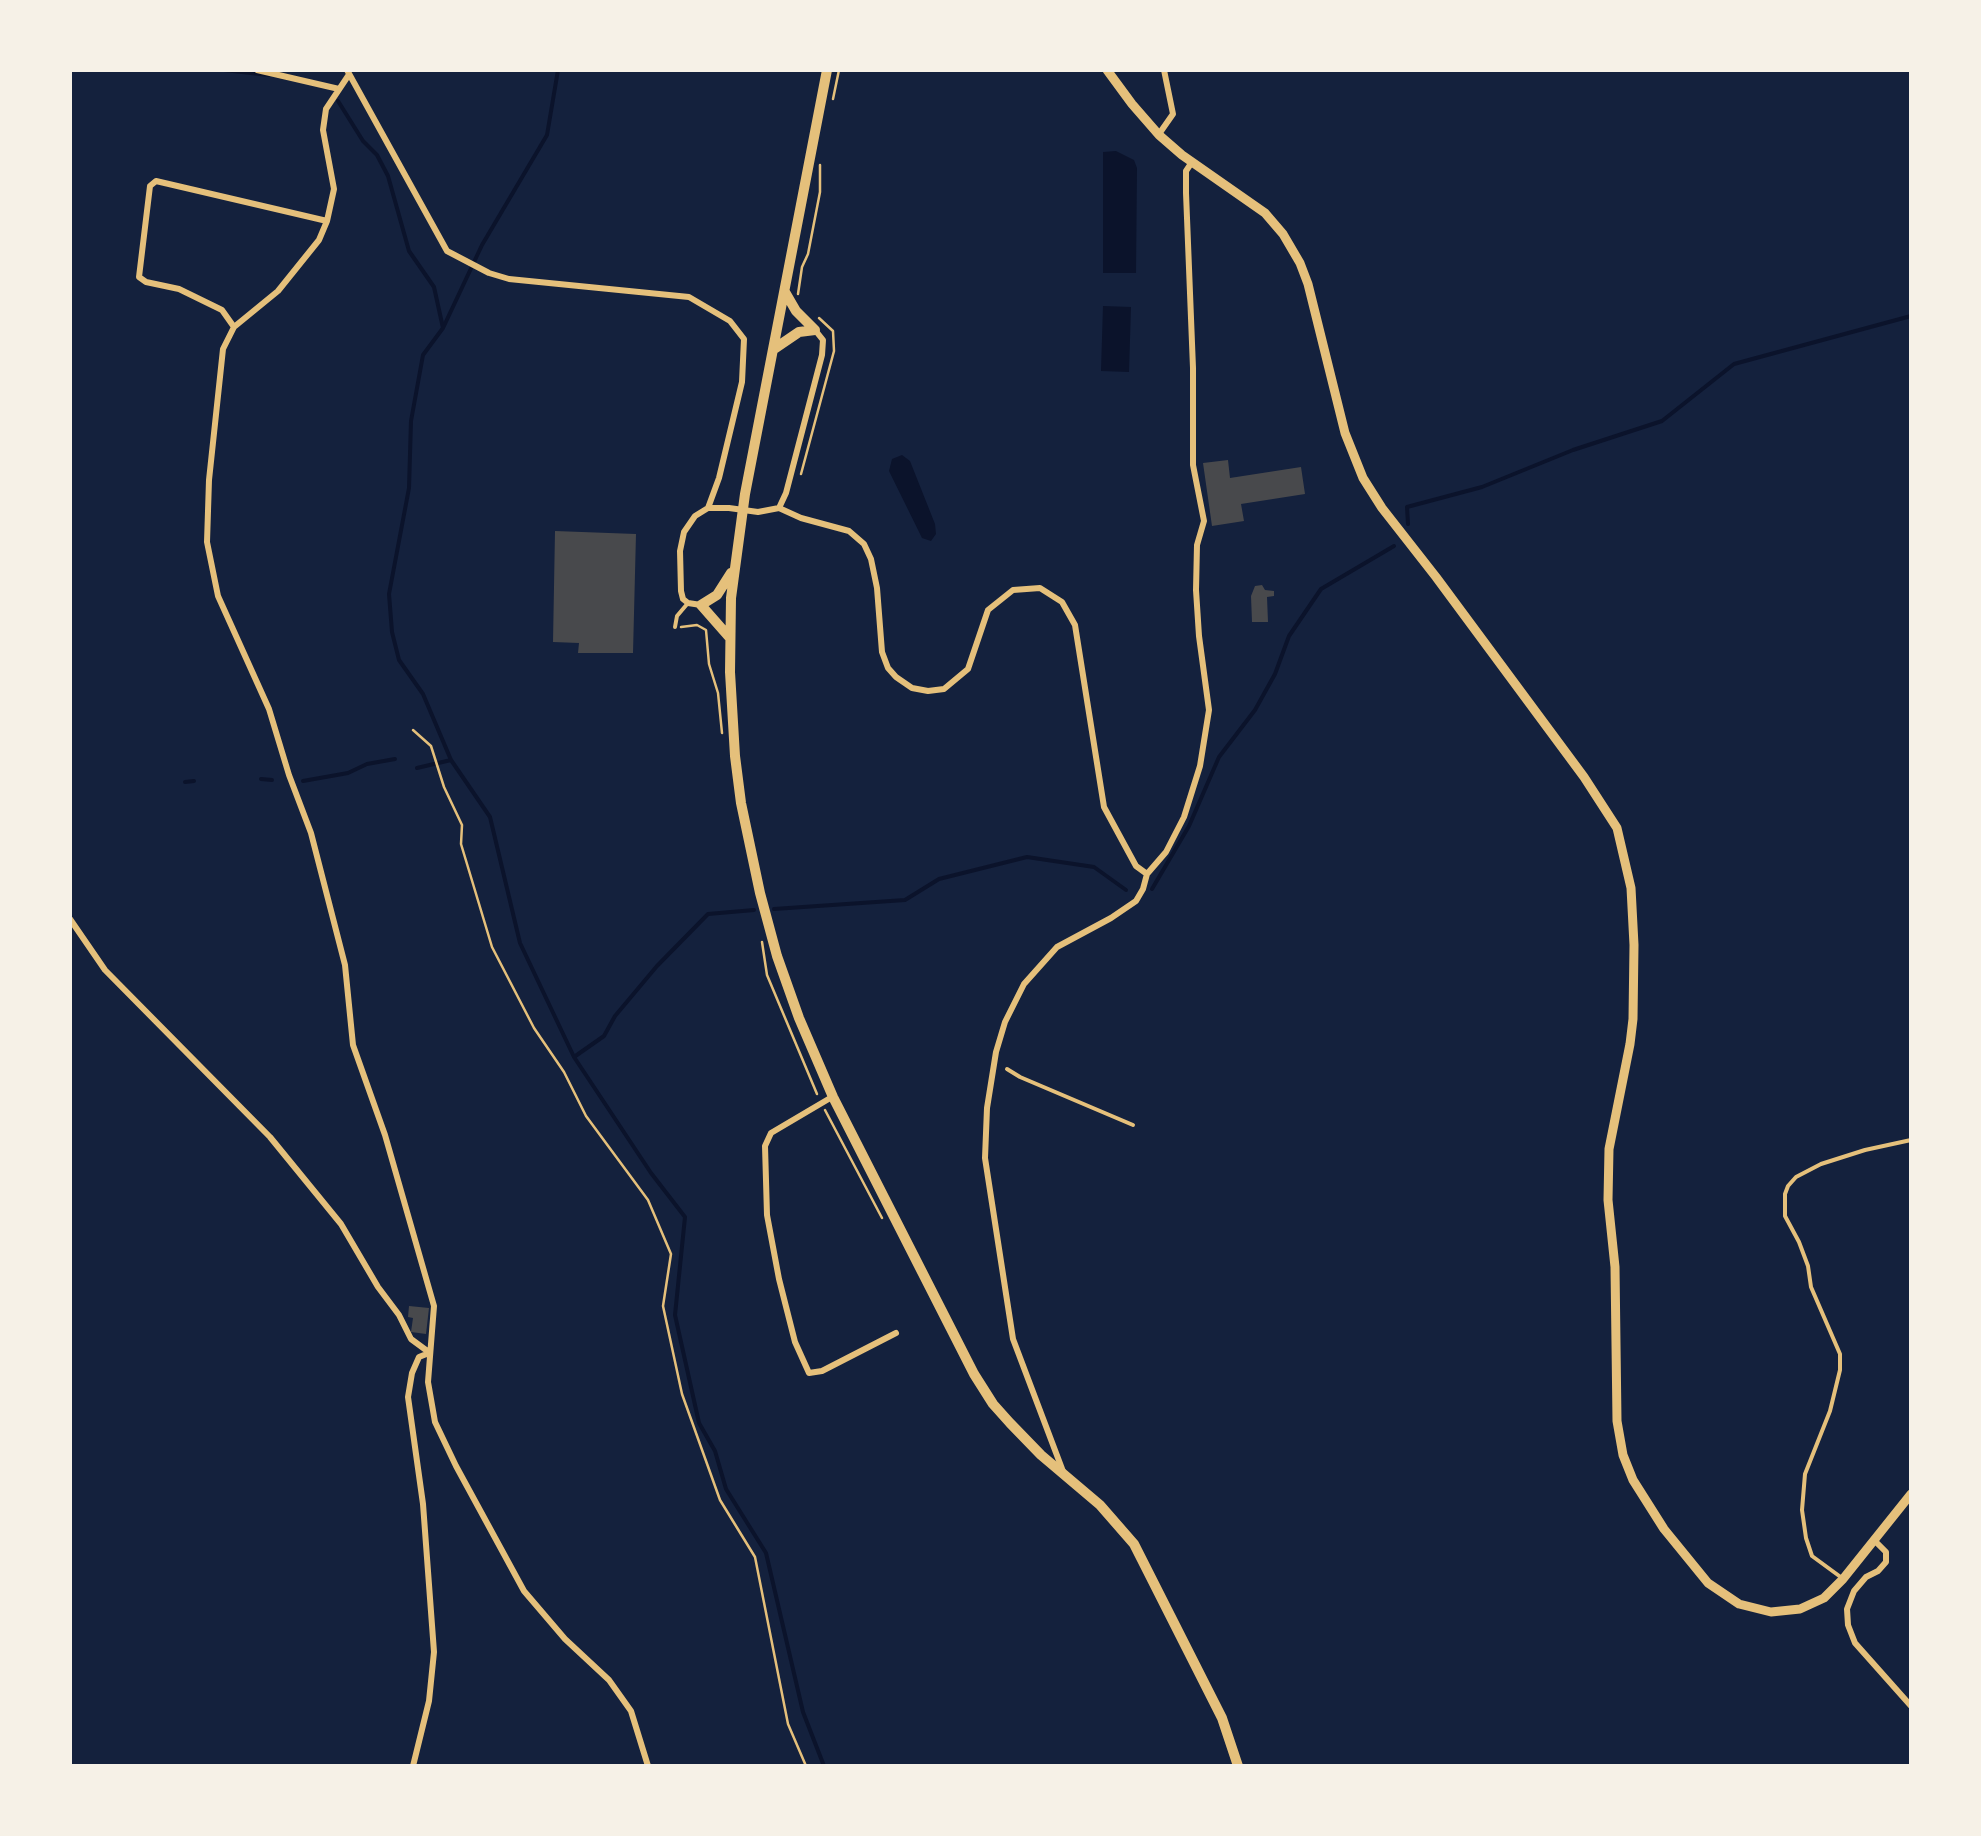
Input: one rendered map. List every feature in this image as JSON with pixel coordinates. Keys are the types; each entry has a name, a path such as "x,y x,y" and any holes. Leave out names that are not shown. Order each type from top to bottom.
{"main road":[{"path":"828,70 740,520 734,568 730,672 738,781 756,878 777,956 833,1097 974,1374 1010,1424 1100,1505 1134,1544 1222,1718 1238,1766"},
{"path":"1108,70 1158,135 1265,213 1283,234 1308,284 1348,444 1372,492 1584,777 1617,828 1631,888 1632,1031 1608,1170 1619,1436 1630,1472 1658,1520 1708,1584 1750,1608 1779,1612 1817,1603 1843,1579 1911,1494"},
{"path":"785,291 796,311 815,330"},
{"path":"774,350 799,332 815,330"},
{"path":"730,638 701,605 717,595 734,568"}],"street":[{"path":"256,70 340,89"},
{"path":"1158,135 1173,114 1164,70"},
{"path":"348,73 326,109 323,130 334,188 319,240 278,291 234,327 224,349 206,542 218,596 269,710 311,833 345,965 354,1045 385,1134 434,1306 428,1382 436,1422 524,1591 609,1680 631,1711 648,1766"},
{"path":"348,73 447,251 489,273 508,278 689,297 730,320 744,339 742,382 719,478 708,508 688,524 681,541 683,599 701,605"},
{"path":"1065,1475 1013,1339 985,1158 988,1108 1004,1022 1024,984 1056,948 1136,901 1147,874 1166,852 1184,817 1200,766 1210,710 1196,590 1196,545 1204,521 1193,464 1186,193 1186,171 1192,162"},
{"path":"234,327 222,310 179,289 139,278 150,186 156,181 327,221"},
{"path":"780,508 822,355 823,340 815,330"},
{"path":"708,508 758,512 780,508 849,531 864,544 876,588 882,652 888,668 912,688 928,692 944,689 968,669 988,610 1012,590 1040,588 1062,602 1075,625 1104,806 1136,866 1147,874"},
{"path":"70,919 105,970 270,1137 340,1224 412,1339 430,1353"},
{"path":"833,1097 772,1133 765,1146 767,1215 778,1279 809,1373 822,1371 896,1333"},
{"path":"413,1766 429,1702 434,1652 423,1504 408,1397 419,1357 430,1353"},
{"path":"1874,1540 1886,1552 1886,1562 1854,1590 1847,1609 1848,1625 1856,1642 1911,1706"}],"lane":[{"path":"675,628 677,616 688,602"},
{"path":"1007,1069 1133,1125"},
{"path":"1843,1579 1812,1556 1802,1510 1805,1474 1830,1411 1840,1354 1811,1287 1800,1242 1785,1216 1784,1206 1788,1186 1796,1177 1821,1164 1911,1140"}],"path":[{"path":"830,112 839,70"},
{"path":"801,304 797,293 820,192 820,167"},
{"path":"790,476 803,473 834,352 832,331 818,317"},
{"path":"675,628 697,625 706,630 723,740"},
{"path":"413,730 431,746 462,826 462,844 492,947 586,1116 648,1200 671,1254 662,1306 682,1394 720,1500 755,1557 788,1724 806,1766"},
{"path":"762,936 767,975 822,1104 882,1217"}],"water":[{"path":"1116,151 1134,160 1137,168 1136,273 1103,273 1103,152"},
{"path":"1103,306 1131,307 1129,372 1101,371"},
{"path":"902,455 910,461 935,524 936,534 931,541 922,538 889,471 892,459"}],"building":[{"path":"1228,460 1230,478 1301,467 1305,494 1241,504 1244,521 1212,526 1203,463"},
{"path":"555,531 636,534 633,653 578,653 579,643 553,642"},
{"path":"1262,585 1265,590 1274,591 1274,596 1267,597 1268,622 1252,622 1251,596 1255,586"},
{"path":"409,1306 429,1308 426,1334 411,1332 413,1318 408,1317"}],"waterway":[{"path":"224,70 269,75"},
{"path":"558,70 547,135 482,245 443,328 423,355 411,421 409,488 389,594 392,632 399,660 423,694 451,760 490,817 520,943 574,1057 685,1217 675,1315 699,1423 715,1451 726,1489 766,1553 803,1712 824,1766"},
{"path":"338,101 388,176 409,251 434,287 443,328"},
{"path":"1408,524 1407,507 1482,487 1573,450 1662,421 1734,364 1911,316"},
{"path":"1152,889 1189,826 1219,757 1255,710 1275,674 1289,636 1321,589 1394,546"},
{"path":"303,781 395,759"},
{"path":"417,768 451,760"},
{"path":"261,779 272,780"},
{"path":"185,782 194,781"},
{"path":"774,909 905,900 939,879 1027,857 1094,867 1126,890"},
{"path":"574,1057 604,1036 615,1016 657,966 708,914 754,910"}]}
